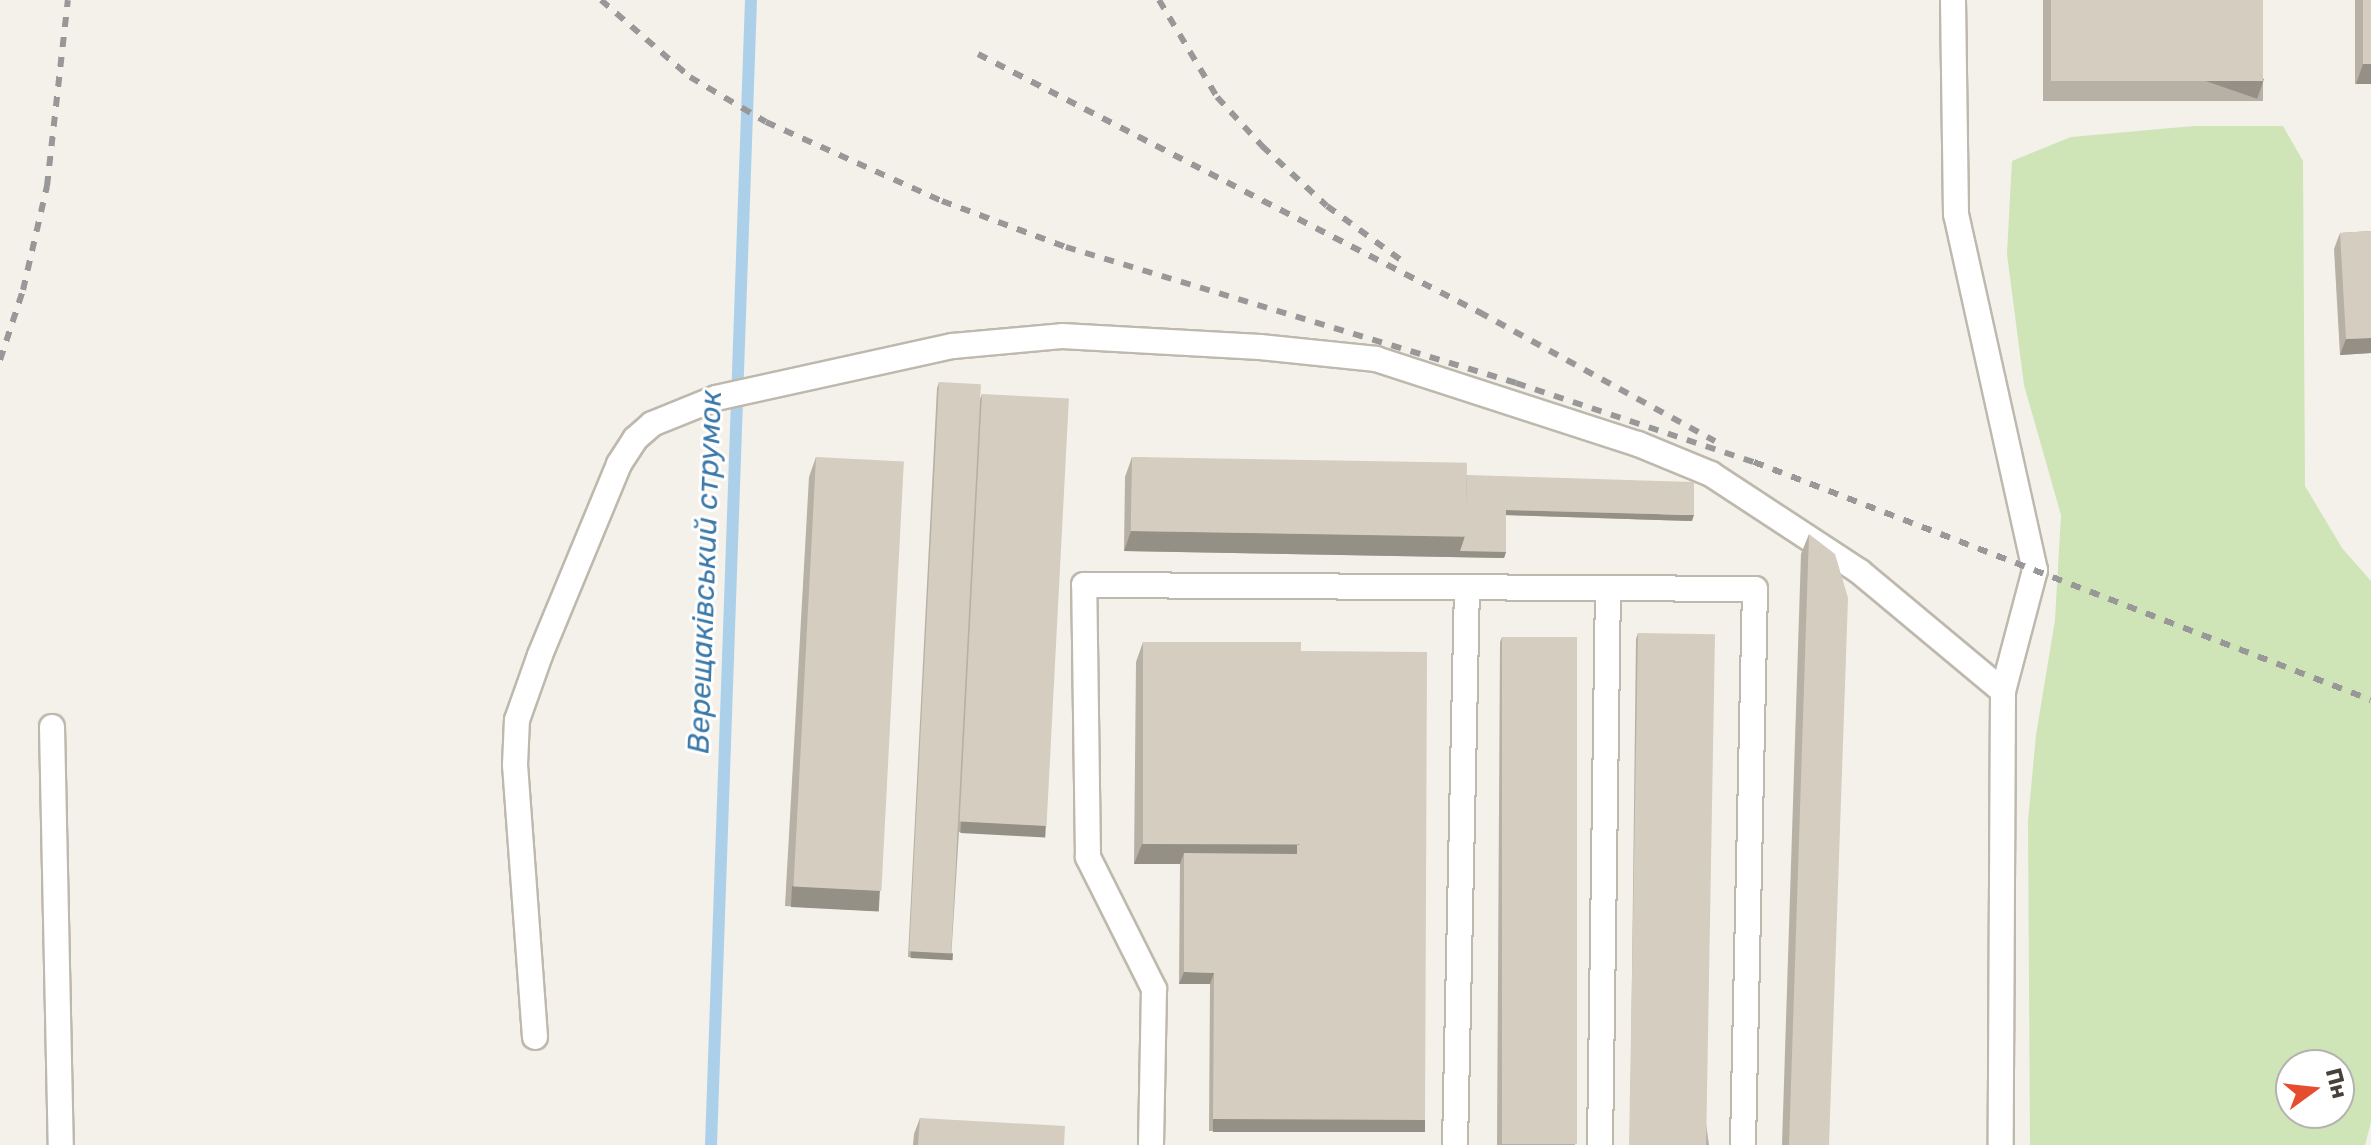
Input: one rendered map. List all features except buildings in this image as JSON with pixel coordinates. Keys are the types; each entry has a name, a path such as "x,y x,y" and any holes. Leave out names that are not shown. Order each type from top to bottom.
{"lane":[{"path":"1953,0 1956,214 2035,570 2003,691 2001,1145"},
{"path":"535,1037 515,765 517,720 540,655 619,464 635,439 652,424 716,398 953,346 1048,337 1139,338 1376,359 1638,444 1711,474 1860,572 2003,691"},
{"path":"1151,1145 1154,989 1088,857 1084,585 1755,589 1743,1145"},
{"path":"1455,1145 1467,587"},
{"path":"1600,1145 1608,588"},
{"path":"52,727 61,1145"}],"green space":[{"path":"2194,126 2283,126 2303,161 2305,486 2342,548 2371,581 2371,1122 2365,1145 2030,1145 2028,821 2036,735 2055,620 2061,515 2024,385 2007,254 2012,161 2071,137"}],"waterway":[{"name":"Верещаківський струмок","path":"711,1145 751,0"}],"railway":[{"path":"0,360 23,290 47,186 68,0"},
{"path":"601,0 690,77 766,122 942,201 1066,247 1516,383 1754,462 2371,700"},
{"path":"1159,0 1217,97 1262,146 1327,206 1405,263"},
{"path":"978,54 1479,312 1715,441"}]}
